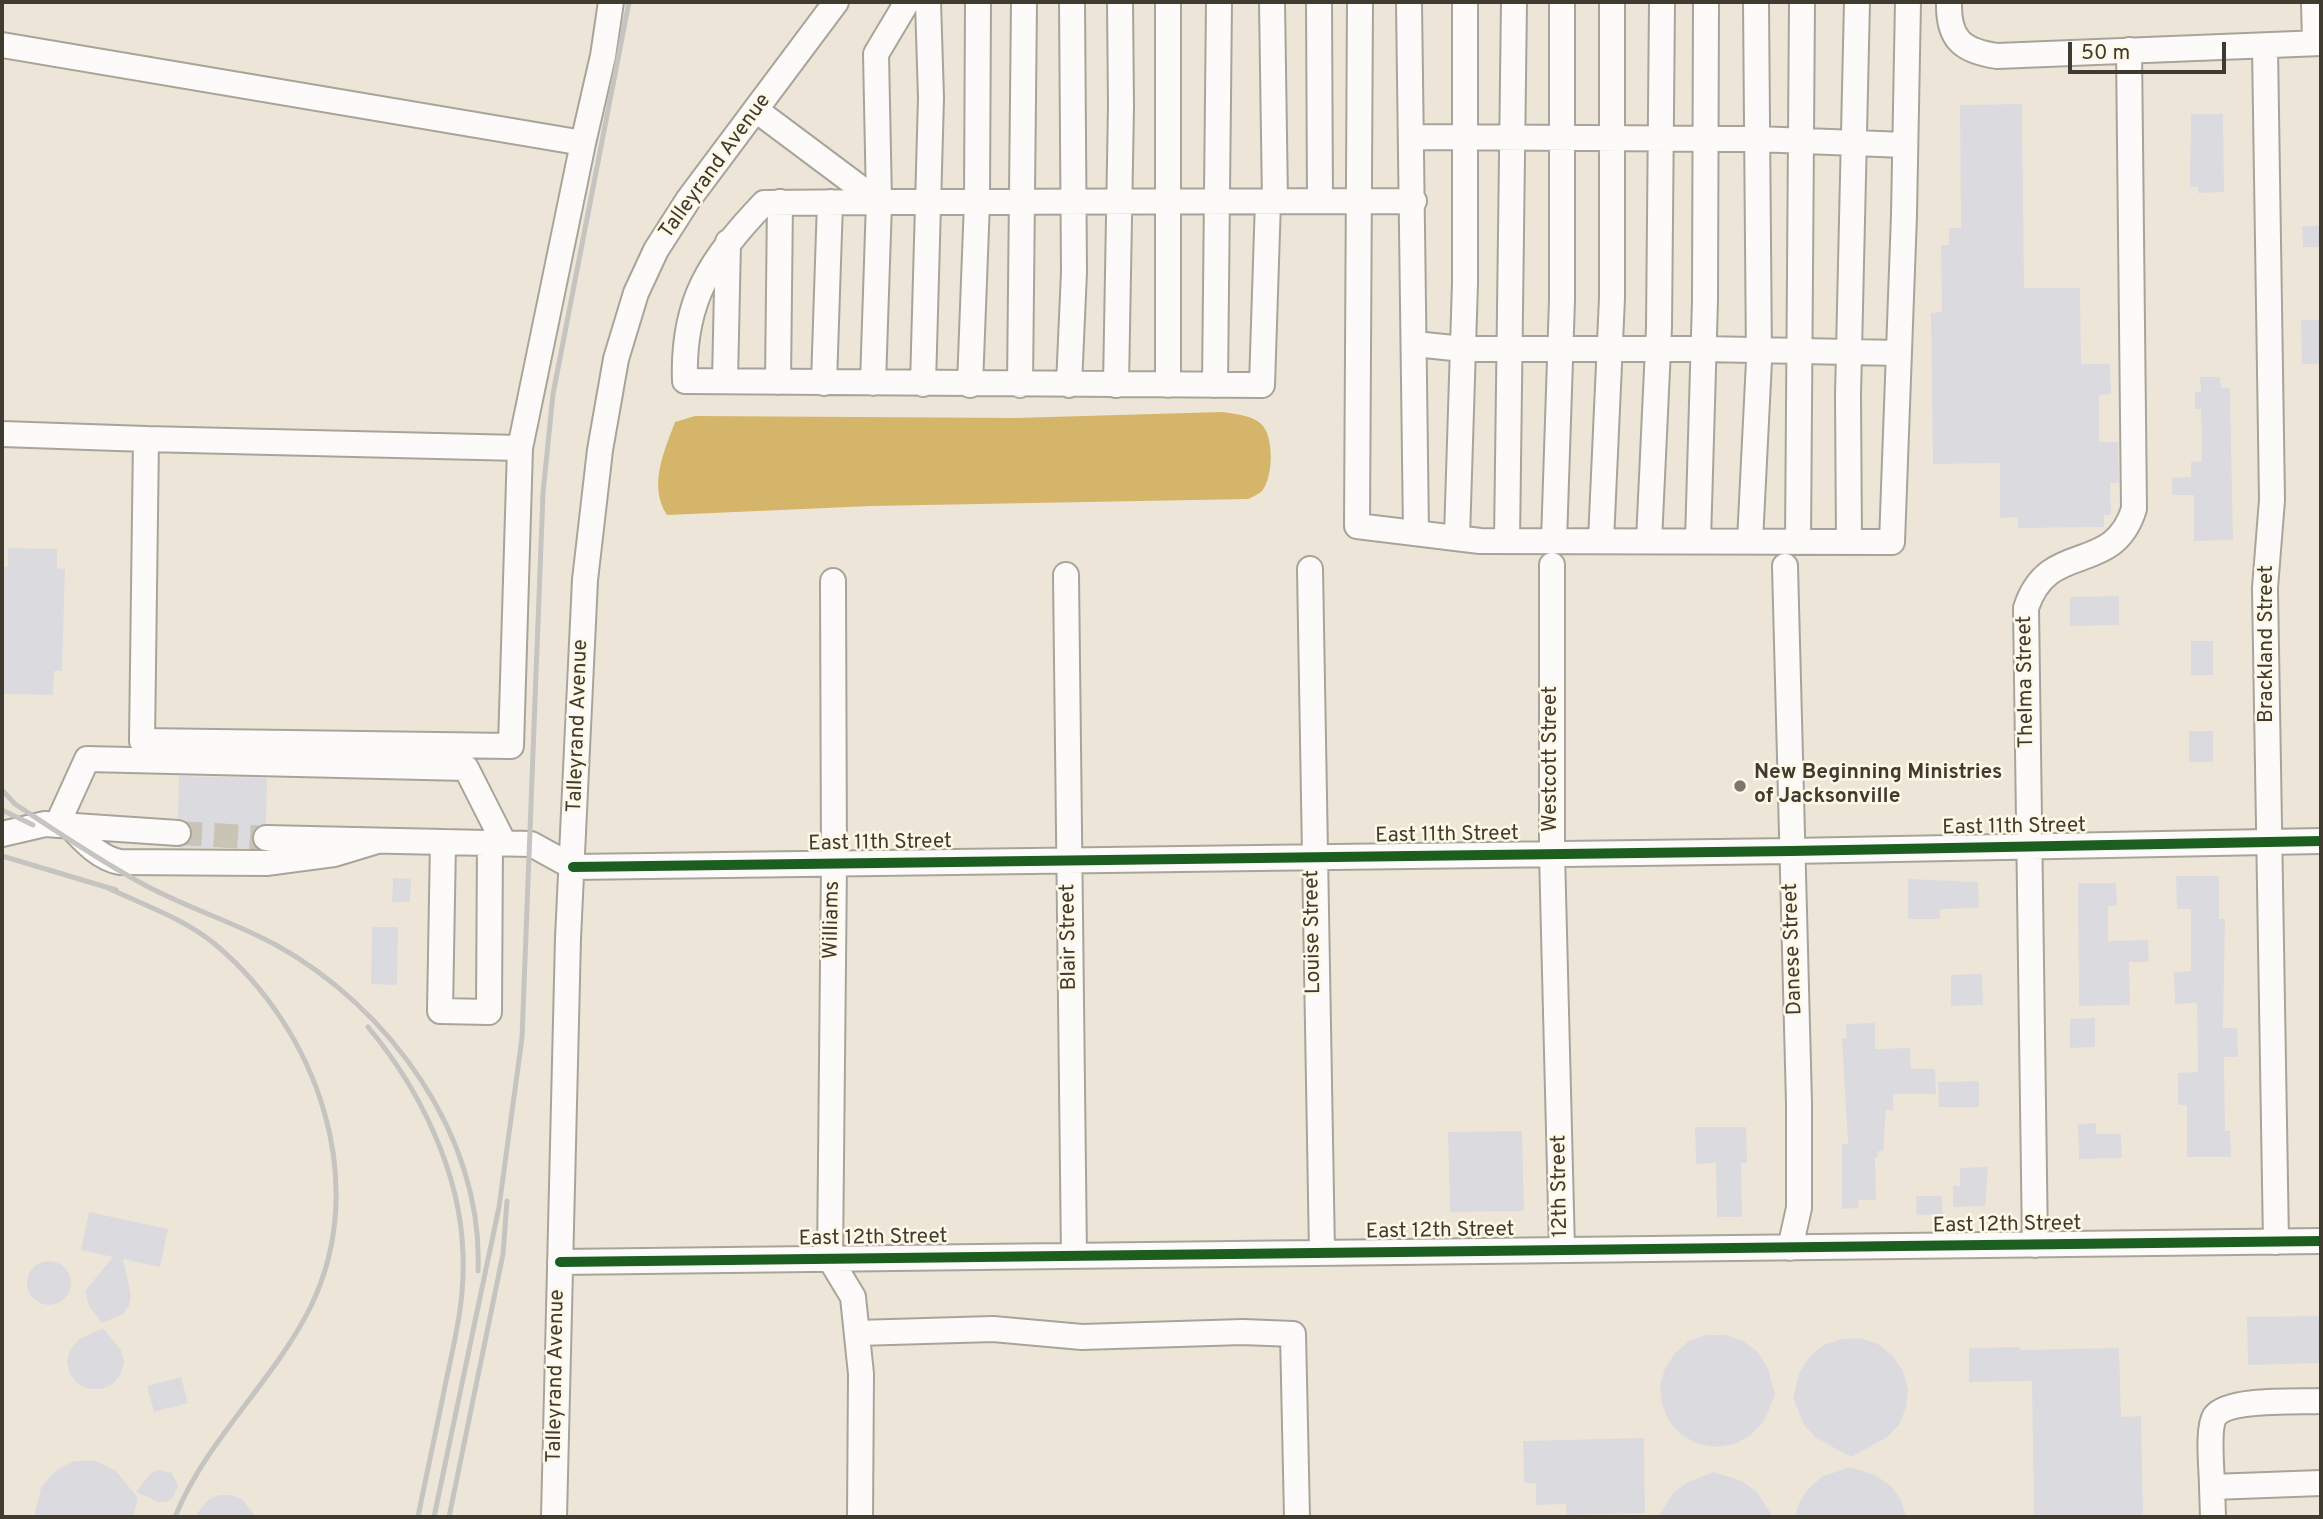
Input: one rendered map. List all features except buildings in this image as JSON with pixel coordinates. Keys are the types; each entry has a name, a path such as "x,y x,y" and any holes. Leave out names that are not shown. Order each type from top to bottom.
{"street":[{"path":"146,439 142,741 511,746 520,448 603,56 611,2"},
{"name":"Talleyrand Avenue","path":"554,1517 568,938 584,580 600,450 616,359 636,293 656,250 688,200 836,2"},
{"path":"873,383 879,202 876,54 907,2"},
{"path":"923,384 931,99 928,2"},
{"path":"970,385 977,202 978,2"},
{"path":"1020,385 1024,2"},
{"path":"1069,385 1074,202 1072,2"},
{"path":"1116,385 1120,2"},
{"path":"1168,2 1168,386"},
{"path":"1214,386 1219,201 1219,2"},
{"path":"1272,2 1272,201 1262,386 685,381 684,349 694,304 728,241 764,203 927,201 977,202 1219,201 1272,201 1320,201 1358,202 1414,201"},
{"path":"1319,2 1320,201"},
{"path":"1360,2 1357,526 1507,541 1553,553 1601,541 1892,542 1908,2"},
{"path":"1409,2 1414,201 1416,532"},
{"path":"1457,537 1463,349 1465,2"},
{"path":"1507,541 1514,2"},
{"name":"Westcott Street","path":"1559,1122 1552,853 1553,553 1561,347 1562,2"},
{"path":"1601,541 1610,350 1612,2"},
{"path":"1649,541 1658,350 1662,2"},
{"path":"1699,541 1704,349 1706,2"},
{"path":"1750,541 1758,352 1756,2"},
{"path":"1798,542 1802,2"},
{"path":"1849,542 1849,353 1857,2"},
{"path":"1949,2 1953,32 1963,46 1979,53 1997,56 2318,43 2314,2"},
{"path":"2,45 583,143"},
{"name":"Brackland Street","path":"2265,47 2272,500 2265,588 2276,1242"},
{"name":"Thelma Street","path":"2035,1245 2025,608 2032,588 2046,571 2108,547 2121,535 2134,509 2129,50"},
{"path":"756,110 879,202"},
{"path":"1412,137 1757,139 1904,145"},
{"path":"778,382 780,202"},
{"path":"824,383 830,202"},
{"path":"725,381 728,241"},
{"path":"1415,344 1463,349 1561,347 1610,350 1899,353"},
{"path":"2,434 520,448"},
{"name":"Danese Street","path":"1785,566 1799,1208 1790,1248"},
{"name":"Louise Street","path":"1310,569 1312,858 1322,1253"},
{"name":"Blair Street","path":"1066,575 1074,1256"},
{"name":"Williams","path":"830,1259 834,864 832,581"},
{"path":"63,825 87,759 466,768 497,843 489,1012 440,1011 443,842"},
{"path":"2,834 45,824 178,833"},
{"path":"63,825 111,860 120,862 266,863 334,854 377,841"},
{"path":"266,838 531,844 546,849 573,867"},
{"name":"East 11th Street","path":"573,867 1791,851 2321,841"},
{"name":"12th Street","path":"1559,1122 1562,1250"},
{"name":"East 12th Street","path":"560,1262 2321,1241"},
{"path":"830,1259 853,1297 861,1374 860,1517"},
{"path":"857,1333 993,1329 1082,1337 1243,1332 1293,1335 1297,1517"},
{"path":"2213,1517 2214,1417 2222,1410 2241,1404 2321,1401"},
{"path":"2212,1487 2321,1483"}],"shaded area":[{"path":"1222,412 1255,419 1267,432 1270,468 1266,485 1261,492 1248,499 871,506 667,515 659,492 660,469 675,422 695,416 1016,418"}],"tunnel":[{"path":"178,833 266,838"}],"railway":[{"path":"434,1517 499,1207 522,1038 543,493 553,394 629,2"},
{"path":"2,790 15,804 77,845 157,892 276,945 317,971 356,1003 391,1040 422,1081 447,1125 465,1172 476,1221 478,1271"},
{"path":"2,810 33,825"},
{"path":"2,856 116,890"},
{"path":"108,888 164,913 204,936 252,980 282,1020 306,1064 324,1112 334,1161 336,1210 328,1260 310,1308 278,1361 204,1462 175,1517"},
{"path":"368,1027 405,1077 434,1134 455,1194 460,1224 463,1271 459,1319 418,1517"},
{"path":"449,1517 503,1254 507,1201"}],"cycle path":[{"path":"573,867 1791,851 2321,841"},
{"path":"560,1262 2321,1241"}],"place":[{"name":"New Beginning Ministries of Jacksonville","path":"1740,786"}]}
